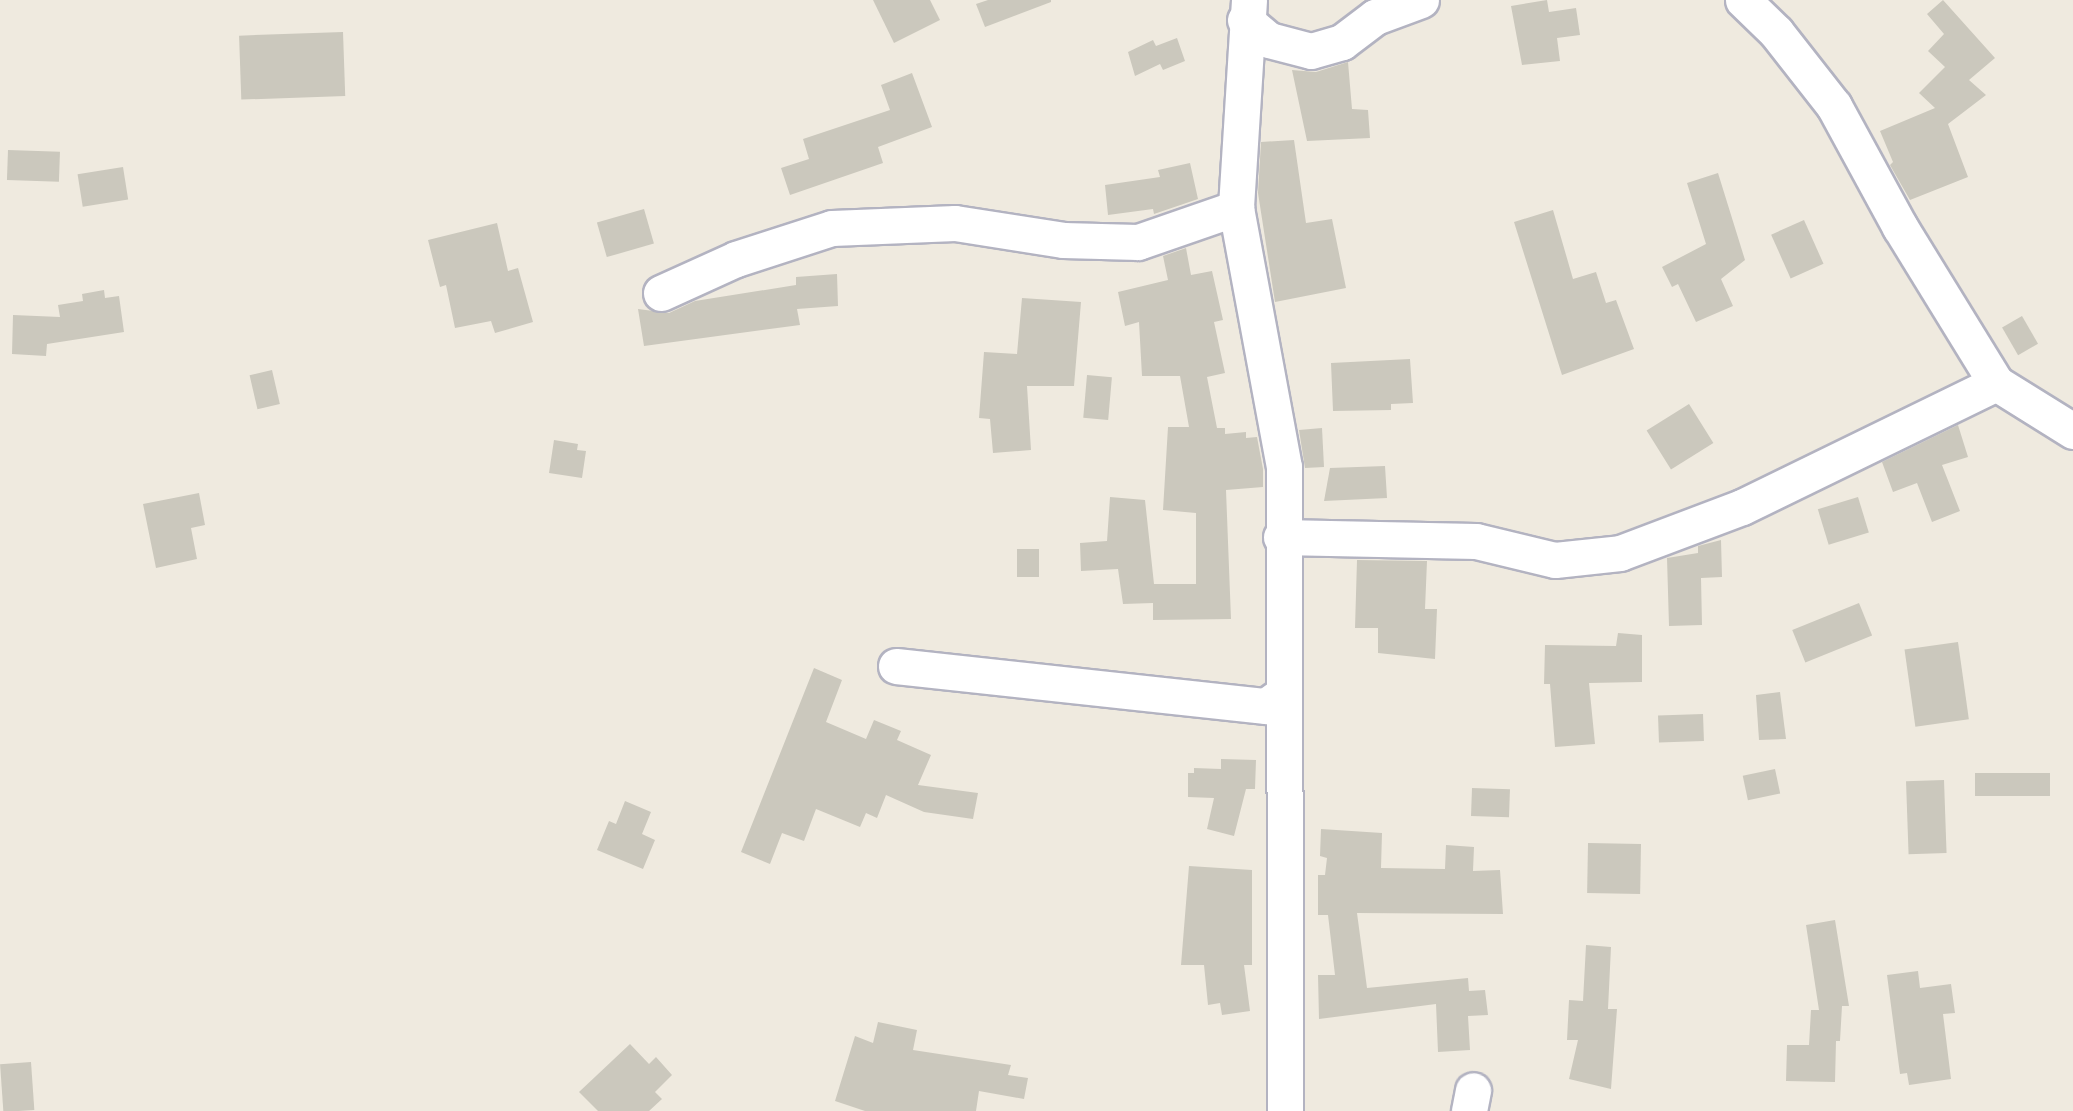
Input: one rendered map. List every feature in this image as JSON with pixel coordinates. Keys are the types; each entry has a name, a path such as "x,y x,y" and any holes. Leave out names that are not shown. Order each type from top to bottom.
{"street":[{"path":"1247,10 1269,40 1312,51 1342,42 1375,17 1421,0"},
{"path":"1744,0 1776,32 1834,106 1900,227 1996,384 2073,431"},
{"path":"1247,10 1236,208 1284,467 1280,536 1285,1111"},
{"path":"661,294 736,259 832,228 954,224 1063,240 1138,242 1236,208"},
{"path":"1280,536 1476,541 1556,560 1620,553 1742,507 1996,384"},
{"path":"896,666 1266,706 1284,693"}],"building":[{"path":"873,0 930,0 940,20 894,43"},
{"path":"988,0 1051,2 985,27 976,4"},
{"path":"1547,0 1549,12 1576,8 1580,35 1557,38 1560,61 1522,65 1511,6"},
{"path":"1943,0 1995,58 1969,80 1986,95 1948,124 1968,177 1910,200 1890,165 1893,162 1880,131 1935,108 1919,93 1945,67 1928,51 1944,34 1927,14"},
{"path":"343,32 345,96 241,100 239,36"},
{"path":"1177,38 1185,61 1163,70 1160,64 1135,76 1128,52 1153,40 1156,46"},
{"path":"1348,62 1352,109 1368,110 1370,138 1307,141 1292,70 1316,72"},
{"path":"912,73 932,127 878,147 883,163 790,195 781,168 809,159 803,139 890,110 881,85"},
{"path":"1294,140 1306,223 1332,219 1346,288 1275,302 1258,193 1261,142"},
{"path":"8,150 60,152 59,182 7,180"},
{"path":"1190,163 1198,199 1154,214 1153,209 1108,215 1105,185 1160,177 1158,170"},
{"path":"123,167 128,200 83,207 78,174"},
{"path":"1718,173 1745,260 1721,279 1733,306 1696,322 1678,284 1672,287 1662,267 1706,244 1687,183"},
{"path":"644,209 654,244 607,257 597,223"},
{"path":"1553,210 1573,279 1596,272 1606,303 1616,300 1634,349 1562,375 1514,222"},
{"path":"1804,220 1824,264 1791,278 1771,235"},
{"path":"497,223 508,271 518,268 533,322 495,333 491,321 455,328 446,285 440,287 428,240"},
{"path":"1186,248 1191,275 1212,271 1223,320 1214,322 1225,373 1207,377 1217,428 1225,428 1225,434 1246,432 1246,438 1257,437 1263,469 1263,487 1226,490 1231,619 1153,620 1153,603 1123,604 1118,569 1081,571 1080,543 1107,541 1110,497 1145,500 1154,584 1196,584 1196,513 1163,510 1168,427 1189,427 1180,376 1142,376 1139,322 1125,326 1118,292 1168,280 1163,256"},
{"path":"837,274 838,306 797,309 800,325 644,346 638,309 669,313 695,301 796,285 796,277"},
{"path":"104,290 105,298 119,296 124,332 47,344 46,356 12,354 13,315 60,317 58,305 83,301 82,294"},
{"path":"1022,298 1081,302 1074,386 1027,386 1031,450 993,453 990,419 979,418 984,352 1017,354"},
{"path":"2022,316 2038,344 2018,355 2002,328"},
{"path":"1410,359 1413,403 1391,404 1391,410 1333,411 1331,363"},
{"path":"272,370 280,404 257,409 250,375"},
{"path":"1087,375 1112,377 1108,420 1083,418"},
{"path":"1689,404 1713,443 1671,470 1647,430"},
{"path":"1958,425 1968,457 1942,465 1960,511 1932,522 1917,483 1893,492 1882,462"},
{"path":"1322,428 1324,467 1305,468 1299,430"},
{"path":"554,440 578,444 577,450 586,451 582,478 549,473"},
{"path":"1385,466 1387,498 1324,501 1330,468"},
{"path":"199,493 205,525 191,528 197,559 156,568 143,504"},
{"path":"1858,497 1869,532 1829,545 1818,509"},
{"path":"1721,540 1722,577 1701,578 1702,625 1669,626 1667,558 1698,553 1698,546"},
{"path":"1017,549 1039,549 1039,577 1017,577"},
{"path":"1357,560 1427,561 1425,609 1437,609 1435,659 1378,653 1378,628 1355,628"},
{"path":"1859,603 1872,635 1805,662 1792,630"},
{"path":"1618,633 1642,635 1642,682 1589,683 1595,744 1555,747 1550,684 1544,684 1545,645 1616,646"},
{"path":"1958,642 1969,719 1915,727 1905,650"},
{"path":"814,668 842,680 826,722 866,739 874,720 901,731 897,740 931,755 918,785 978,793 973,819 924,812 886,795 877,818 866,813 860,827 816,809 804,841 782,833 770,864 741,852"},
{"path":"1780,692 1786,739 1759,740 1756,695"},
{"path":"1703,714 1704,741 1659,743 1658,716"},
{"path":"1221,759 1256,760 1255,789 1246,789 1234,836 1207,829 1214,798 1188,797 1188,773 1194,773 1194,768 1221,769"},
{"path":"1775,769 1780,793 1748,800 1743,776"},
{"path":"1975,773 2050,773 2050,796 1975,796"},
{"path":"1944,780 1947,853 1909,854 1906,781"},
{"path":"1472,788 1510,789 1509,817 1471,816"},
{"path":"625,801 651,812 642,834 655,840 643,869 597,850 609,821 616,824"},
{"path":"1321,829 1382,833 1381,868 1445,869 1446,845 1474,847 1473,871 1500,870 1503,914 1357,913 1367,988 1468,978 1469,991 1485,990 1488,1015 1468,1016 1470,1050 1438,1052 1436,1004 1319,1019 1318,975 1335,975 1328,915 1318,915 1318,875 1325,875 1327,858 1320,856"},
{"path":"1588,843 1641,844 1640,894 1587,893"},
{"path":"1189,866 1252,870 1252,965 1244,965 1250,1011 1222,1015 1220,1003 1208,1005 1204,965 1181,965"},
{"path":"1835,920 1849,1006 1842,1006 1835,1082 1786,1081 1787,1045 1809,1045 1811,1010 1819,1010 1806,925"},
{"path":"1586,945 1611,947 1608,1009 1617,1009 1611,1089 1569,1079 1578,1040 1567,1040 1569,1000 1583,1001"},
{"path":"1918,971 1920,988 1951,984 1955,1013 1943,1014 1951,1079 1909,1085 1907,1073 1900,1074 1887,975"},
{"path":"878,1022 917,1030 913,1050 1011,1065 1008,1075 1028,1078 1024,1099 979,1091 976,1111 865,1111 835,1101 855,1036 873,1043"},
{"path":"630,1044 649,1064 656,1057 672,1075 655,1092 662,1099 649,1111 598,1111 579,1092"},
{"path":"31,1062 34,1110 3,1111 0,1064"}]}
